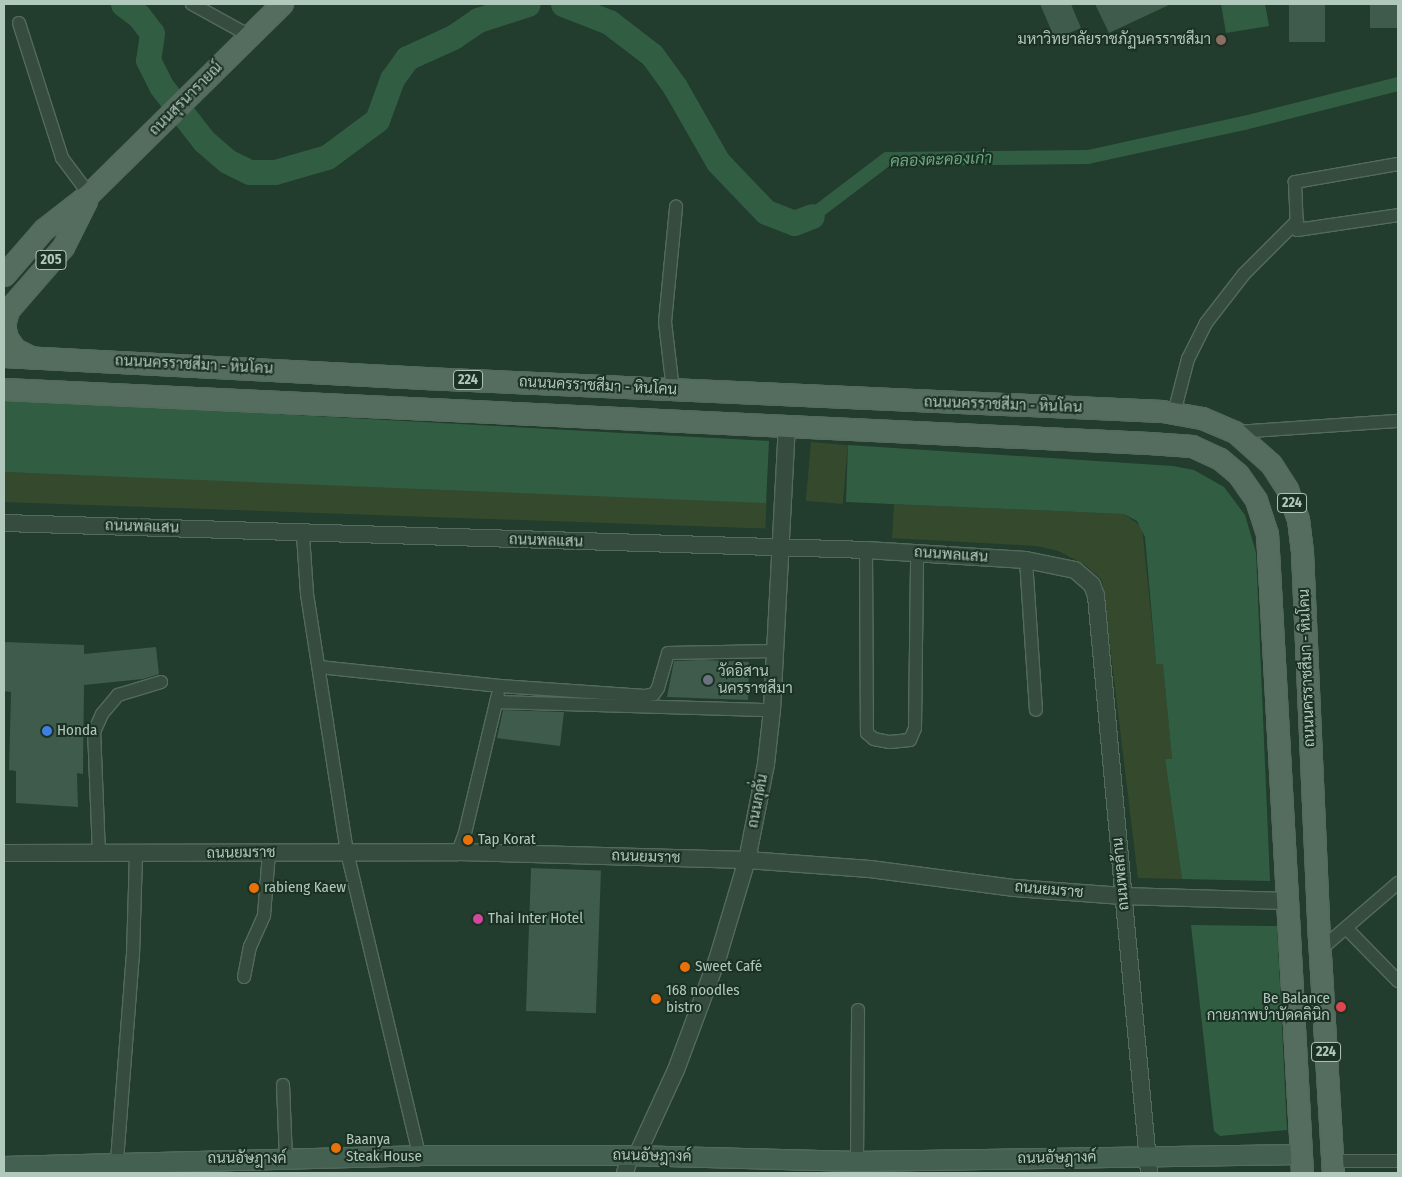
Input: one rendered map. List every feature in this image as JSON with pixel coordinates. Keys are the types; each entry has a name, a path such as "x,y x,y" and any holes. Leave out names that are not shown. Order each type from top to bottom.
{"main road":[{"name":"ถนนสุรนารายณ์","path":"6,268 44,230 89,194 282,4"},
{"name":"ถนนสุรนารายณ์","path":"6,315 63,247 89,194"},
{"path":"6,315 4,325 7,338 15,349 32,356"},
{"name":"ถนนนครราชสีมา - หินโคน","path":"4,356 1174,413 1202,418 1235,432 1271,464 1287,489 1298,518 1302,552 1317,901 1332,1163"},
{"name":"ถนนนครราชสีมา - หินโคน","path":"4,389 926,431 1192,446 1220,459 1238,474 1256,500 1267,533 1302,1164"},
{"path":"787,426 788,395"},
{"path":"1286,901 1317,901"},
{"name":"ถนนอัษฎางค์","path":"4,1166 117,1161 163,1166 286,1159 419,1155 634,1155 858,1161 1148,1165 1302,1164"},
{"path":"1302,1164 1332,1163"}],"street":[{"path":"192,4 250,36"},
{"path":"19,23 62,158 89,194"},
{"path":"1398,164 1296,182 1297,230 1398,215"},
{"path":"673,390 664,322 676,207"},
{"path":"1174,413 1188,359 1202,329 1244,274 1297,221"},
{"path":"1235,432 1398,421"},
{"name":"ถนนกุดั่น","path":"626,1173 676,1070 718,957 747,860 766,764 772,710 787,426"},
{"name":"ถนนพลแสน","path":"4,523 303,534 917,552 1026,560 1065,566 1085,578"},
{"path":"303,534 307,594 347,852 419,1155"},
{"path":"866,550 867,733 874,739 890,742 910,740 915,728 917,552"},
{"path":"1026,560 1036,710"},
{"name":"ถนนพลล้าน","path":"1085,578 1096,596 1148,1165"},
{"path":"319,667 500,686 648,695 658,688 668,653 774,651"},
{"path":"99,854 94,732 102,714 118,695 161,682"},
{"path":"458,852 466,834 500,686"},
{"path":"496,702 772,710"},
{"name":"ถนนยมราช","path":"4,853 458,852 747,860 870,869 1014,888 1123,896 1286,901"},
{"path":"244,976 250,947 264,916 269,853"},
{"path":"117,1161 133,955 136,854"},
{"path":"1320,950 1398,883"},
{"path":"1347,928 1398,981"},
{"path":"858,1010 858,1161"},
{"path":"283,1085 286,1159"},
{"path":"1332,1163 1398,1161"}],"shaded area":[{"path":"1221,4 1265,4 1269,26 1226,33"},
{"path":"4,399 769,441 766,503 4,472"},
{"path":"811,442 848,445 843,504 806,501"},
{"path":"848,445 1173,466 1194,470 1224,487 1245,515 1256,553 1270,881 1182,879 1165,759 1172,759 1163,664 1156,664 1145,537 1137,521 1124,514 846,502"},
{"path":"4,472 767,499 765,529 4,502"},
{"path":"894,504 1124,514 1142,527 1156,664 1163,664 1172,759 1165,760 1182,879 1138,878 1102,580 1084,564 1058,551 1037,546 892,538"},
{"path":"1191,925 1277,926 1287,1130 1220,1136 1214,1131"}],"building":[{"path":"1040,4 1071,4 1081,28 1055,39"},
{"path":"1095,4 1171,4 1109,33"},
{"path":"1289,4 1325,4 1325,42 1289,42"},
{"path":"1370,4 1398,4 1398,28 1370,28"},
{"name":"Honda","path":"4,642 84,645 84,654 156,647 159,674 143,679 84,685 83,774 77,773 78,807 16,803 16,771 9,770 11,692 4,691"},
{"name":"วัดอิสาน นครราชสีมา","path":"674,661 749,662 748,700 667,697"},
{"path":"503,710 564,712 560,746 497,738"},
{"path":"531,868 601,870 596,1013 526,1011"}],"waterway":[{"name":"คลองตะคองเก่า","path":"123,4 139,16 152,33 148,60 161,86 204,141 227,161 250,172 275,172 327,157 377,120 392,79 407,58 453,37 478,20 528,4"},
{"name":"คลองตะคองเก่า","path":"563,4 609,22 652,55 675,87 718,162 766,212 794,223 812,216"},
{"name":"คลองตะคองเก่า","path":"812,216 887,159 1088,157 1244,123 1398,84"}],"place":[{"name":"มหาวิทยาลัยราชภัฏนครราชสีมา","path":"1221,40"},
{"name":"วัดอิสาน นครราชสีมา","path":"708,680"},
{"name":"Honda","path":"47,731"},
{"name":"Tap Korat","path":"468,840"},
{"name":"rabieng Kaew","path":"254,888"},
{"name":"Thai Inter Hotel","path":"478,919"},
{"name":"Sweet Café","path":"685,967"},
{"name":"168 noodles bistro","path":"656,999"},
{"name":"Be Balance กายภาพบำบัดคลินิก","path":"1341,1007"},
{"name":"Baanya Steak House","path":"336,1148"}]}
